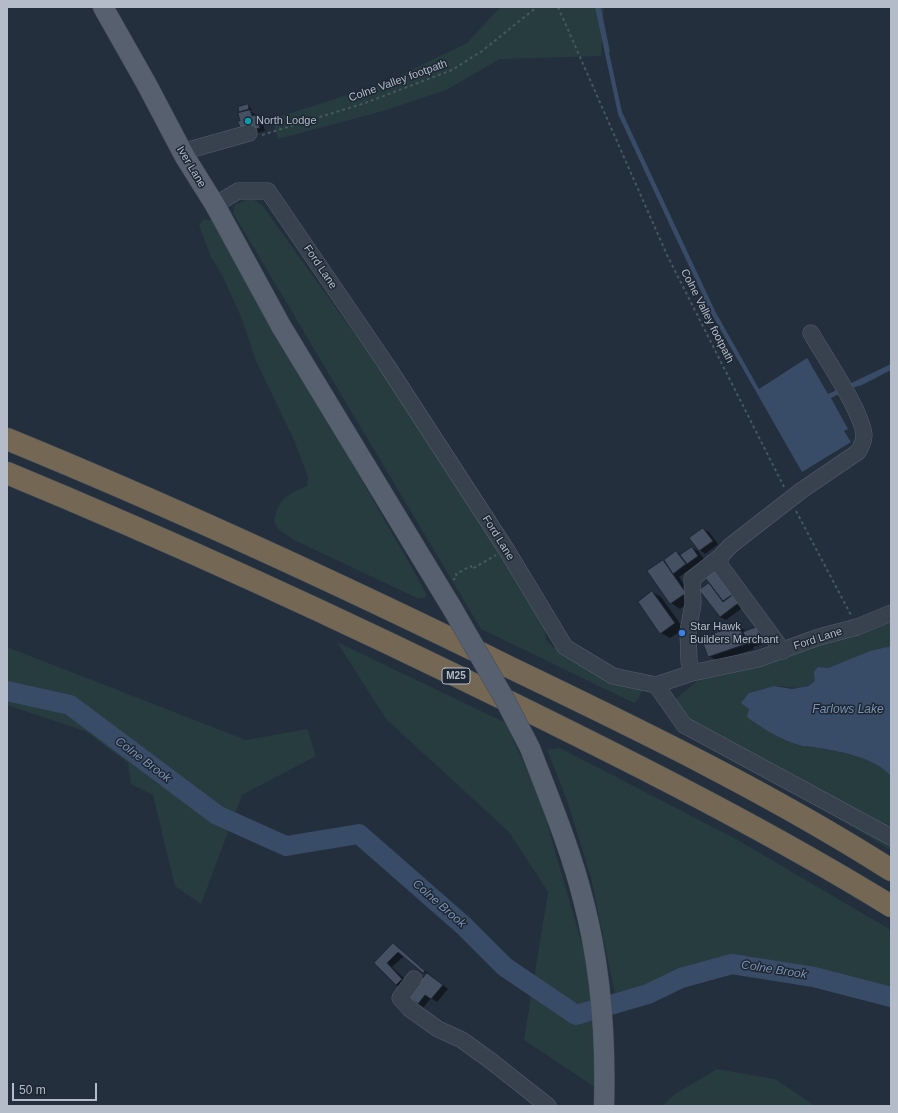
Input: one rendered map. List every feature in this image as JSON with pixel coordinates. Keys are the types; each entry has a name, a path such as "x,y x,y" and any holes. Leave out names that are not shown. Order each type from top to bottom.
{"highway":[{"path":"7,439 267,553 477,651 632,726 798,814 891,870"},
{"name":"M25","path":"7,473 222,567 415,655 609,751 717,807 831,869 891,906"}],"main road":[{"name":"Iver Lane","path":"103,7 146,83 182,152 215,205 282,326 452,608 504,698 530,748 564,835 584,899 600,984 604,1038 604,1106"}],"street":[{"path":"182,152 250,133"},
{"name":"Ford Lane","path":"215,205 238,192 268,191 386,364 506,549 565,647 613,676 656,685 692,673 758,659 819,637 857,627 891,613"},
{"path":"692,673 689,661 688,631 693,604 692,579 721,556 730,546 790,499 858,452 864,436 856,411 811,333"},
{"path":"721,556 719,564 783,651"},
{"path":"656,685 684,725 891,837"},
{"path":"414,979 400,998 410,1008 438,1029 462,1040 548,1106"}],"path":[{"name":"Colne Valley footpath","path":"272,132 365,103 452,70 482,52 538,7"},
{"name":"Colne Valley footpath","path":"558,7 667,255 790,499 857,627"},
{"path":"440,588 457,577 456,574 471,566 472,569 506,549"}],"green space":[{"path":"500,7 604,7 601,56 500,59 446,90 383,111 278,139 272,119 382,84 467,43"},
{"path":"248,199 254,200 262,205 432,442 545,627 546,640 554,648 564,647 643,687 639,698 634,703 481,629 233,213 235,205"},
{"path":"204,219 212,220 408,561 427,595 424,598 417,598 296,541 278,529 274,521 278,507 289,495 307,486 308,477 294,440 256,361 242,319 223,277 211,257 199,225"},
{"path":"891,615 891,646 870,651 828,668 818,667 815,681 804,687 794,688 774,686 749,693 749,709 754,722 800,746 813,746 868,759 884,769 891,776 891,850 821,808 709,747 675,704 677,698 701,678"},
{"path":"337,642 506,723 540,800 590,971 595,1087 524,1040 548,892 509,832 386,719"},
{"path":"7,647 246,740 307,729 316,756 242,795 201,904 175,886 153,795 131,784 128,763 85,731 7,705"},
{"path":"560,748 734,838 891,930 891,991 837,981 751,956 700,963 646,989 615,994 591,878 568,803 547,750"},
{"path":"717,1069 775,1079 815,1106 662,1106 675,1094"}],"water":[{"path":"595,7 599,7 622,112 715,311 759,389 807,358 828,394 841,388 843,392 831,398 848,429 844,431 851,442 802,472 711,313 618,114"},
{"path":"891,364 891,370 862,385 848,389 845,386"},
{"name":"Farlows Lake","path":"891,646 891,776 884,769 866,759 845,753 801,746 785,740 747,717 749,709 741,703 749,693 774,686 792,689 808,686 815,681 814,672 818,667 828,668 870,651"}],"building":[{"path":"248,104 249,109 239,112 238,107"},
{"name":"North Lodge","path":"250,110 252,116 256,115 260,128 243,132 237,121 240,121 238,113"},
{"path":"703,528 713,541 699,551 689,538"},
{"path":"692,547 698,556 687,564 680,555"},
{"path":"676,551 686,564 673,574 664,560"},
{"path":"663,560 686,593 670,604 647,571"},
{"path":"713,568 733,594 723,601 703,575"},
{"path":"709,583 723,602 735,593 741,601 720,617 699,590"},
{"path":"652,591 675,623 660,634 638,602"},
{"path":"739,625 746,644 708,657 701,638"},
{"path":"757,627 761,640 748,644 743,632"},
{"path":"393,943 425,971 423,973 398,952 387,963 402,979 396,985 374,963"},
{"path":"427,973 443,985 431,999 425,995 418,1004 408,997"}],"waterway":[{"path":"599,7 608,51"},
{"name":"Colne Brook","path":"7,691 70,705 217,815 286,846 359,834 464,926 505,967 576,1015 648,994 681,978 732,964 814,977 891,997"}],"place":[{"name":"North Lodge","path":"248,121"},
{"name":"Star Hawk Builders Merchant","path":"682,633"}]}
